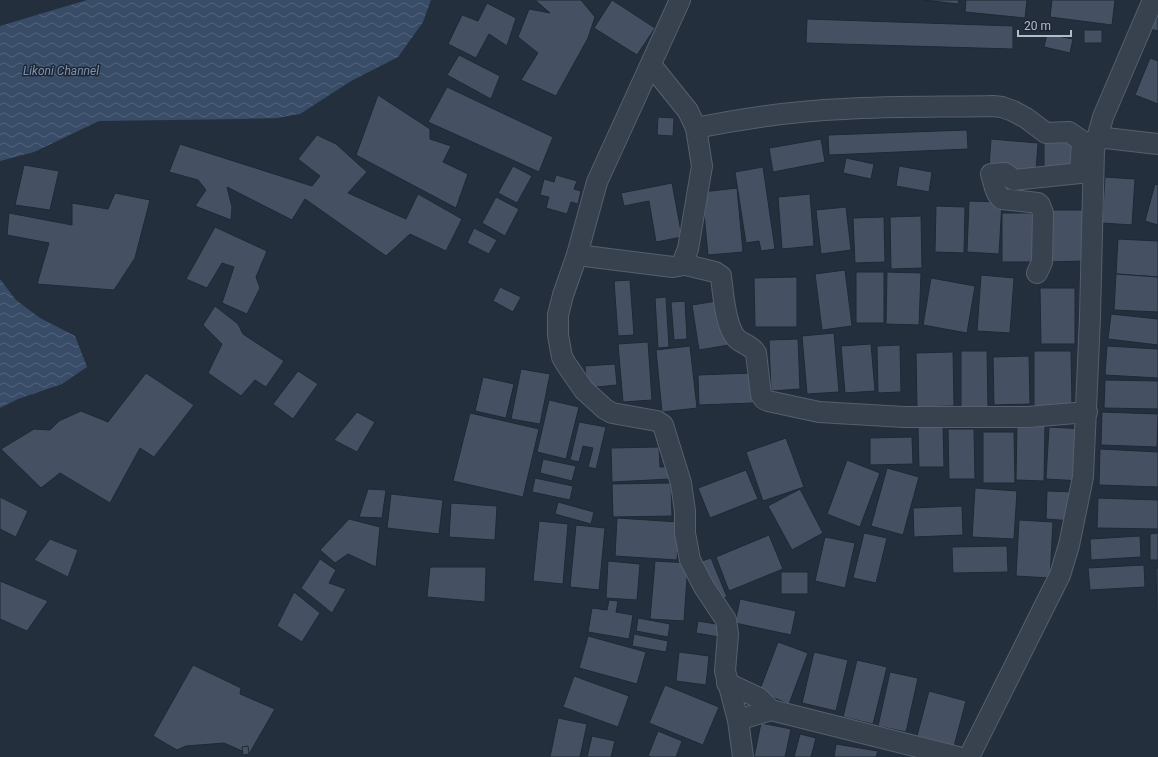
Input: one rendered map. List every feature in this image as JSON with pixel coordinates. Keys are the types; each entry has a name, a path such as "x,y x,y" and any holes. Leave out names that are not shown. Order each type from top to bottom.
{"street":[{"path":"680,0 598,182 577,255 563,295 558,315 558,335 562,357 577,382 605,409 619,415 657,421 663,425 681,483 685,511 685,533 690,560 704,587 726,620 728,634 725,671 738,720 743,757"},
{"path":"1087,168 1094,150 1103,117 1153,0"},
{"path":"651,65 688,111 696,128 702,166 688,248 682,264"},
{"path":"696,128 735,120 844,108 993,106 1002,107 1026,118 1046,133 1069,132 1082,141 1087,168 1087,412 1083,477 1066,559 1060,575 969,757"},
{"path":"1097,137 1158,144"},
{"path":"1037,273 1042,262 1043,213 1041,207 1038,203 1002,199 996,192 991,174 1005,173 1014,180 1087,168"},
{"path":"577,255 673,267 682,264 715,272 721,276 729,325 737,338 752,348 756,354 762,395 768,401 820,412 904,417 1028,417 1087,412"},
{"path":"727,683 759,698 771,710 958,757"},
{"path":"738,720 771,710"}],"water":[{"name":"Likoni Channel","path":"87,0 431,0 423,22 398,57 351,81 300,114 277,118 99,121 34,152 0,161 0,26"},
{"path":"0,279 16,300 40,318 75,336 87,367 62,384 18,399 0,408"}],"building":[{"path":"535,0 581,0 595,17 588,38 556,96 521,80 538,53 518,37 529,9 550,13"},
{"path":"612,0 655,28 637,55 594,28"},
{"path":"923,0 959,0 958,4"},
{"path":"966,0 1027,0 1025,18 965,12"},
{"path":"1052,0 1115,0 1112,25 1050,17"},
{"path":"487,3 516,18 507,46 489,34 476,58 448,44 462,15 478,21"},
{"path":"1158,12 1158,31 1150,29"},
{"path":"807,19 1013,26 1013,49 806,43"},
{"path":"1084,30 1102,30 1102,43 1084,43"},
{"path":"1047,34 1073,39 1070,53 1044,47"},
{"path":"459,55 500,76 491,99 447,75"},
{"path":"1150,58 1158,61 1158,104 1135,95"},
{"path":"447,87 553,137 539,172 428,122"},
{"path":"378,95 430,129 430,139 451,146 443,162 468,174 456,208 356,155"},
{"path":"658,117 674,118 673,136 657,135"},
{"path":"967,130 968,149 829,155 828,135"},
{"path":"317,135 336,144 367,172 348,193 406,219 418,194 462,219 446,251 410,234 386,256 305,199 292,220 227,187 232,207 231,220 195,206 206,190 198,180 169,172 180,144 312,186 320,176 298,159"},
{"path":"821,139 825,162 773,172 769,148"},
{"path":"991,139 1038,143 1036,171 989,167"},
{"path":"1072,140 1072,169 1044,170 1044,141"},
{"path":"846,158 874,164 871,179 843,173"},
{"path":"24,165 59,171 50,210 15,205"},
{"path":"513,166 532,176 517,203 498,193"},
{"path":"899,166 932,172 929,192 896,186"},
{"path":"763,167 775,249 761,251 759,241 746,243 735,172"},
{"path":"556,175 577,181 574,189 581,191 578,204 571,202 567,214 546,208 549,197 540,195 544,179 554,182"},
{"path":"1105,177 1135,179 1132,225 1102,223"},
{"path":"672,183 682,237 656,242 649,201 624,206 621,193"},
{"path":"1155,184 1158,185 1158,225 1145,221"},
{"path":"737,188 743,252 708,255 702,192"},
{"path":"115,193 150,200 135,258 114,290 37,284 49,243 7,235 9,213 72,225 72,203 108,209"},
{"path":"810,194 814,246 782,249 778,197"},
{"path":"496,197 519,209 505,236 482,223"},
{"path":"969,201 1002,202 999,254 967,252"},
{"path":"936,206 965,207 964,253 935,252"},
{"path":"846,207 851,250 821,254 816,210"},
{"path":"1047,210 1083,210 1084,261 1048,262"},
{"path":"1002,213 1035,213 1035,262 1002,262"},
{"path":"921,216 922,268 891,269 890,217"},
{"path":"884,217 885,262 855,263 853,218"},
{"path":"215,227 267,251 256,277 260,288 247,314 222,303 234,267 222,263 207,288 186,279"},
{"path":"474,228 497,240 489,254 467,243"},
{"path":"1118,239 1158,241 1158,277 1116,274"},
{"path":"845,270 852,326 822,330 815,274"},
{"path":"856,272 884,272 884,323 856,323"},
{"path":"887,272 921,273 919,325 886,324"},
{"path":"1116,274 1158,277 1158,312 1114,310"},
{"path":"981,275 1014,278 1010,333 977,331"},
{"path":"797,277 797,327 755,327 754,278"},
{"path":"931,278 975,286 967,333 923,325"},
{"path":"630,280 634,335 618,336 614,281"},
{"path":"500,287 521,297 513,312 493,301"},
{"path":"1040,288 1075,288 1075,344 1041,344"},
{"path":"666,297 669,347 658,348 655,298"},
{"path":"723,300 729,345 699,350 692,305"},
{"path":"685,301 687,339 674,340 671,302"},
{"path":"215,306 238,324 243,334 284,361 266,387 255,380 241,396 208,373 222,344 203,325"},
{"path":"1111,314 1158,319 1158,345 1108,339"},
{"path":"834,333 839,392 807,394 802,336"},
{"path":"798,339 800,389 771,391 769,340"},
{"path":"648,342 652,400 623,402 618,344"},
{"path":"871,344 875,391 845,393 841,346"},
{"path":"900,345 901,392 878,393 877,346"},
{"path":"690,346 697,408 662,412 656,350"},
{"path":"1107,346 1158,349 1158,378 1105,375"},
{"path":"961,351 987,351 988,408 961,409"},
{"path":"1034,351 1071,351 1072,406 1034,406"},
{"path":"953,352 954,406 917,407 916,353"},
{"path":"1029,356 1030,404 994,405 993,357"},
{"path":"615,364 617,385 587,388 585,366"},
{"path":"521,369 550,374 540,424 511,419"},
{"path":"298,371 318,384 293,419 273,404"},
{"path":"146,373 194,405 154,457 140,448 110,503 60,473 41,488 1,449 34,429 50,430 59,421 81,411 108,422"},
{"path":"752,373 753,403 699,405 698,375"},
{"path":"483,377 514,384 506,418 475,411"},
{"path":"1105,380 1158,381 1158,409 1104,408"},
{"path":"549,400 579,407 566,459 537,452"},
{"path":"357,412 375,422 357,452 334,440"},
{"path":"1102,412 1158,414 1157,447 1101,445"},
{"path":"470,413 539,429 523,497 453,481"},
{"path":"579,422 606,427 596,469 588,467 593,448 583,446 579,462 570,460"},
{"path":"943,424 944,467 919,467 918,425"},
{"path":"1017,424 1045,424 1044,481 1016,480"},
{"path":"1049,427 1085,429 1081,481 1046,479"},
{"path":"948,429 974,429 975,479 949,479"},
{"path":"983,432 1014,432 1015,483 983,483"},
{"path":"912,437 913,464 870,465 870,438"},
{"path":"786,438 804,487 763,501 746,452"},
{"path":"659,447 660,467 670,467 670,479 612,482 611,448"},
{"path":"1100,449 1158,452 1158,487 1099,485"},
{"path":"543,459 576,466 572,481 540,473"},
{"path":"847,460 880,473 860,527 827,514"},
{"path":"887,468 919,477 903,535 871,526"},
{"path":"746,470 758,499 710,518 698,488"},
{"path":"535,478 573,486 570,500 532,492"},
{"path":"671,483 672,516 613,517 612,484"},
{"path":"975,488 1017,491 1014,539 972,537"},
{"path":"368,489 386,490 382,518 359,517"},
{"path":"800,489 823,533 792,550 768,506"},
{"path":"1047,491 1075,492 1073,521 1046,519"},
{"path":"391,494 443,500 439,534 387,528"},
{"path":"0,497 28,511 16,537 0,529"},
{"path":"1098,498 1158,500 1158,529 1097,528"},
{"path":"558,502 594,512 591,524 555,514"},
{"path":"451,503 497,506 495,540 449,537"},
{"path":"962,506 963,535 914,537 913,508"},
{"path":"617,518 679,522 677,560 615,556"},
{"path":"349,519 380,527 376,567 348,554 335,563 320,550"},
{"path":"1019,520 1053,522 1050,578 1016,576"},
{"path":"539,521 568,524 563,584 533,581"},
{"path":"576,525 605,528 599,590 570,587"},
{"path":"864,533 887,538 876,583 853,578"},
{"path":"1158,533 1158,560 1150,560 1150,534"},
{"path":"769,535 783,569 729,591 716,557"},
{"path":"1140,536 1141,557 1091,560 1090,539"},
{"path":"825,537 855,543 845,588 815,581"},
{"path":"50,539 78,550 68,577 34,560"},
{"path":"1007,546 1008,572 953,573 952,547"},
{"path":"711,558 727,597 718,600 702,561"},
{"path":"320,559 336,570 329,583 346,589 332,613 301,588"},
{"path":"608,561 640,564 637,600 606,598"},
{"path":"655,561 688,563 684,621 650,619"},
{"path":"1144,565 1145,587 1090,590 1088,568"},
{"path":"430,567 486,567 485,602 427,597"},
{"path":"1156,568 1158,568 1158,614 1157,614"},
{"path":"781,572 808,572 808,594 781,594"},
{"path":"0,581 48,601 27,631 0,619"},
{"path":"294,592 320,613 302,642 277,626"},
{"path":"740,599 796,611 791,635 735,623"},
{"path":"609,600 618,601 616,612 633,615 629,639 588,632 592,608 607,610"},
{"path":"638,618 670,624 668,637 636,631"},
{"path":"698,621 722,625 719,637 696,633"},
{"path":"634,634 668,641 666,652 632,646"},
{"path":"588,636 646,652 637,684 579,668"},
{"path":"778,642 808,653 789,704 759,692"},
{"path":"679,652 709,656 706,685 676,681"},
{"path":"814,652 848,660 836,711 802,703"},
{"path":"857,660 887,667 873,724 843,717"},
{"path":"193,665 241,688 240,694 275,709 249,754 224,743 186,746 177,750 153,736"},
{"path":"890,672 918,678 906,732 878,726"},
{"path":"574,676 629,696 618,727 563,707"},
{"path":"665,685 719,707 703,745 649,723"},
{"path":"929,691 966,701 954,746 917,736"},
{"path":"558,718 587,724 580,757 550,757"},
{"path":"761,723 791,729 785,757 754,757"},
{"path":"658,731 682,741 676,757 648,756"},
{"path":"800,734 816,738 811,757 794,757"},
{"path":"592,736 615,741 611,757 587,757"},
{"path":"836,744 878,751 876,757 834,757"},
{"path":"248,746 249,754 243,755 242,747"}]}
